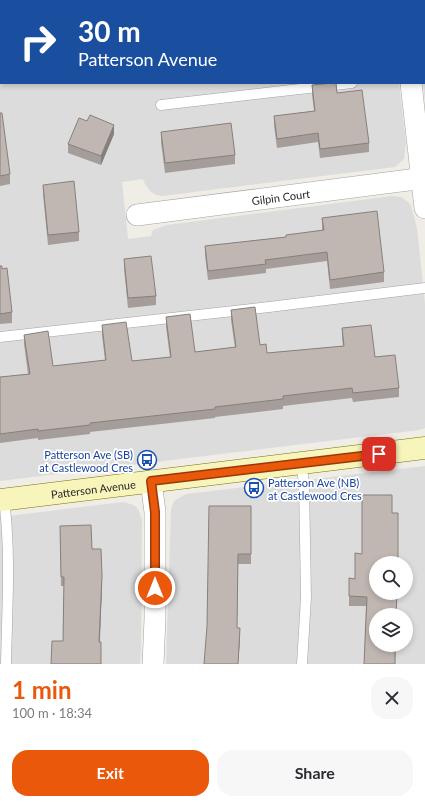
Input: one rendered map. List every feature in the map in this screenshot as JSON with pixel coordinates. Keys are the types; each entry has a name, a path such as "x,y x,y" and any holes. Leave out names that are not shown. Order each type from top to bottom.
{"street":[{"path":"411,84 423,178 425,208"},
{"name":"Gilpin Court","path":"137,215 423,178"},
{"name":"Patterson Avenue","path":"2,500 425,448"},
{"path":"151,481 155,512 155,619 153,664"}],"lane":[{"path":"161,105 343,84"},
{"path":"0,338 425,288"},
{"path":"301,463 304,483 306,597 302,664"},
{"path":"2,500 7,519 8,571 6,664"}],"shaded area":[{"path":"0,84 399,84 406,143 404,159 395,167 162,196 151,192 143,179 122,182 128,239 151,236 153,230 167,225 392,196 401,197 408,202 411,206 417,228 425,304 425,428 419,430 0,481"},
{"path":"423,84 425,84 425,102"},
{"path":"425,466 425,664 166,664 171,509 174,501 186,494"},
{"path":"123,502 134,505 138,509 142,520 140,664 0,664 0,517"}],"building":[{"path":"336,84 337,93 362,90 369,143 320,149 318,133 277,139 274,116 315,111 312,85"},
{"path":"0,113 2,113 10,174 0,176"},
{"path":"90,115 114,125 101,156 68,144 79,118 87,121"},
{"path":"231,123 235,155 165,163 161,132"},
{"path":"74,181 79,232 48,235 43,185"},
{"path":"377,211 384,272 330,280 327,252 265,260 266,264 208,271 205,246 286,237 286,235 324,230 322,218"},
{"path":"151,256 156,296 128,298 124,259"},
{"path":"0,266 2,266 2,269 7,268 12,312 0,314"},
{"path":"255,307 260,345 266,344 267,353 344,346 342,328 371,325 375,357 395,355 399,388 353,393 352,388 283,396 283,399 215,407 215,409 90,423 90,425 0,434 0,377 30,374 24,335 48,331 53,366 106,360 102,325 126,322 132,361 171,357 166,317 190,314 195,352 236,347 231,310"},
{"path":"362,495 392,495 392,513 398,513 398,556 369,556 369,600 397,600 396,608 369,608 369,652 395,652 395,664 364,664 367,597 349,596 349,578 355,579 355,553 362,554"},
{"path":"209,506 251,506 251,554 238,554 237,628 240,628 238,664 204,664 207,626"},
{"path":"91,525 92,549 101,549 102,576 99,642 101,642 101,664 51,664 52,641 63,641 64,577 61,577 60,526"}],"place":[{"name":"Patterson Ave (SB) at Castlewood Cres","path":"147,460"},
{"name":"Patterson Ave (NB) at Castlewood Cres","path":"254,488"}],"route":[{"path":"155,588 155,507 151,481 379,454"}]}
